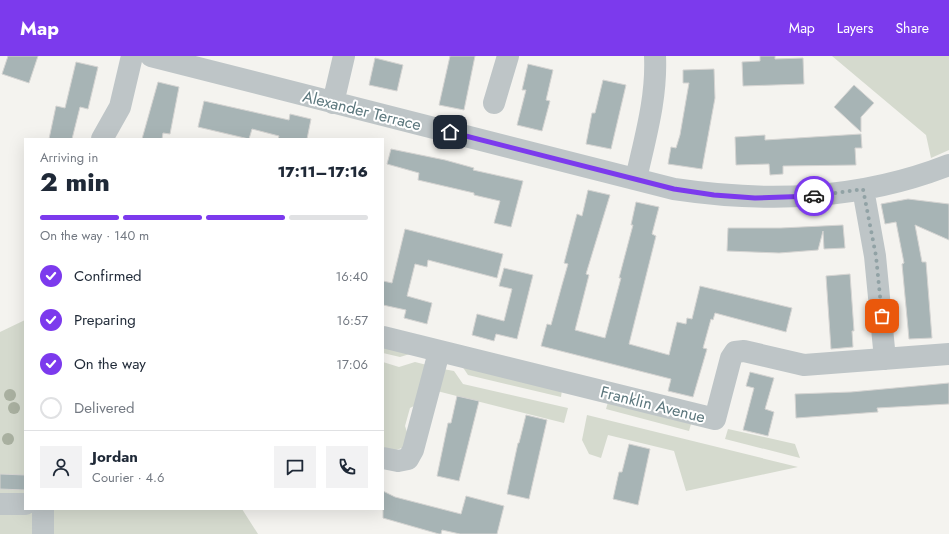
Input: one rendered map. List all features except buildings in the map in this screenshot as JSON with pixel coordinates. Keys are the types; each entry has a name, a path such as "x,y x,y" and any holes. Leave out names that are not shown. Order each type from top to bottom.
{"street":[{"path":"103,138 120,107 132,56"},
{"name":"Alexander Terrace","path":"151,56 674,189 714,195 755,198 824,195 898,182 949,165"},
{"path":"333,103 344,56"},
{"path":"494,103 508,56"},
{"path":"636,179 649,123 656,78 655,56"},
{"path":"863,189 876,256 885,359"},
{"name":"Franklin Avenue","path":"384,337 715,419 730,358 735,352 744,351 804,365 949,354"},
{"path":"384,458 398,461 408,458 413,450 439,352"},
{"path":"0,504 24,504"},
{"path":"43,510 43,534"}],"shaded area":[{"path":"832,56 949,56 949,150 931,158 926,135"},
{"path":"24,320 24,510 243,510 258,534 0,534 0,332"},
{"path":"384,345 413,353 400,357 384,353"},
{"path":"384,362 399,367 415,362 427,365 418,404 410,408 405,426 409,438 404,447 394,451 384,447"},
{"path":"460,363 562,390 561,397 468,375"},
{"path":"443,369 454,371 463,384 568,408 564,423 437,391"},
{"path":"608,402 691,424 689,431 606,409"},
{"path":"587,415 798,467 686,491 674,451 608,435 601,458 589,454 582,440"},
{"path":"728,429 795,444 800,458 725,439"}],"way so far":[{"path":"814,196 863,189 876,256 882,316"}],"route":[{"path":"450,132 674,189 714,195 755,198 814,196"}]}
